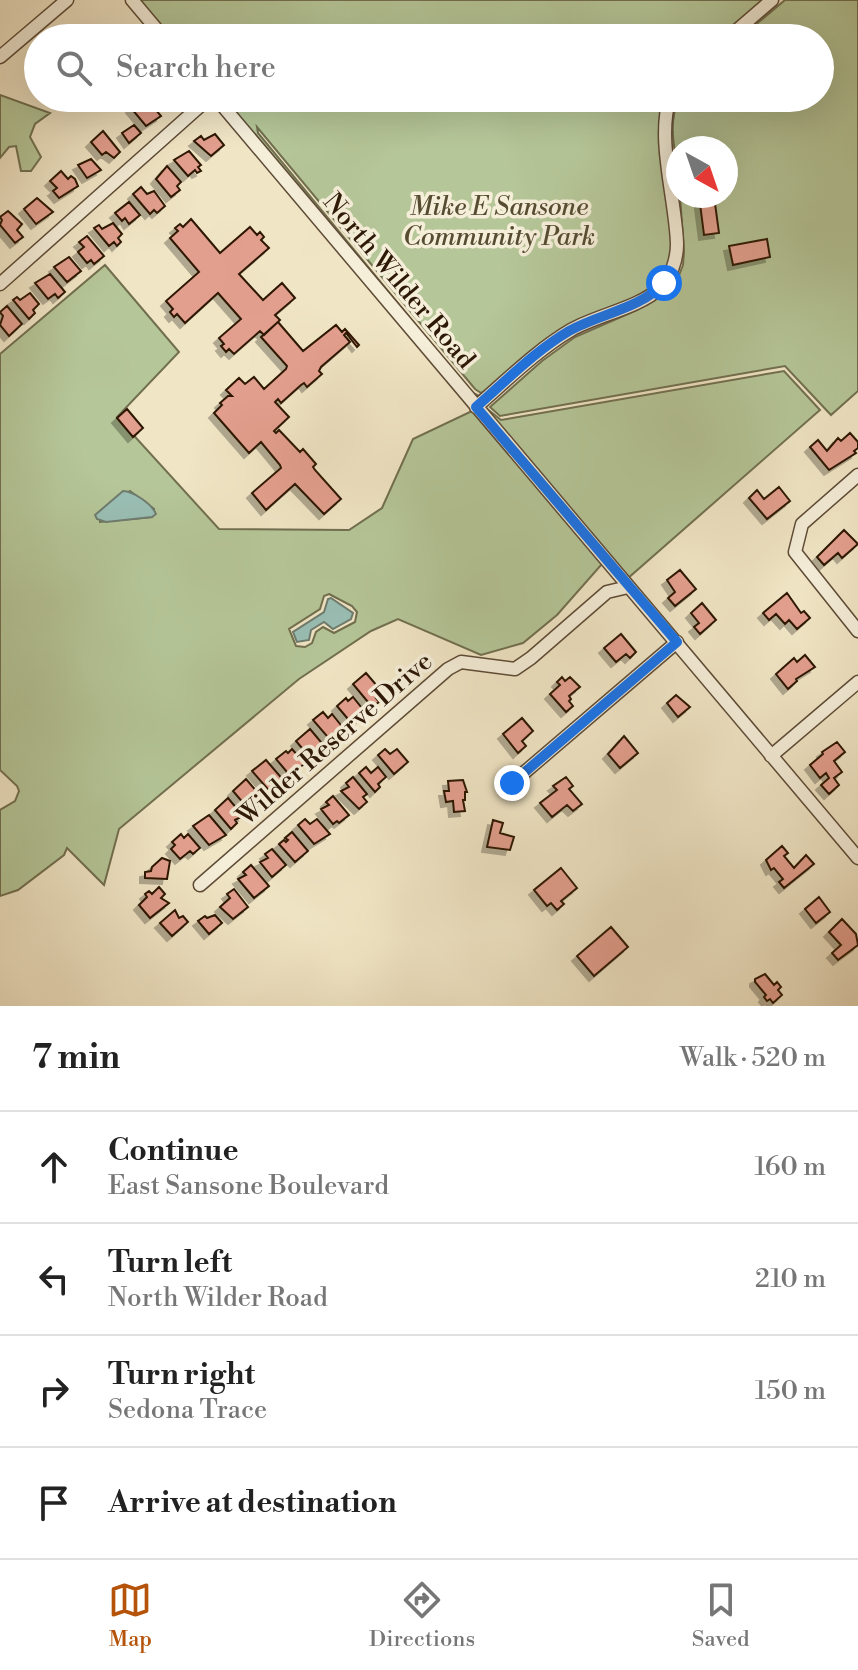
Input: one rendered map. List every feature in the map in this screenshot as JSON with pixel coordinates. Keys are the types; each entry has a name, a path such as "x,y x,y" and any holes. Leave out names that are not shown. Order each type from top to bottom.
{"street":[{"path":"39,24 67,0"},
{"path":"132,0 152,24"},
{"path":"744,24 772,0"},
{"path":"0,57 24,37"},
{"path":"0,284 193,112"},
{"name":"North Wilder Road","path":"228,112 858,858"},
{"path":"476,407 565,334 647,297 668,277 675,261 677,242 665,131 668,112"},
{"path":"858,475 802,524 795,552 858,631"},
{"name":"Wilder Reserve Drive","path":"200,885 448,669 461,662 515,669 607,592 628,587"},
{"path":"512,783 677,642"},
{"path":"771,756 858,682"}],"green space":[{"path":"139,0 766,0 738,24 159,24"},
{"name":"Mike E Sansone Community Park","path":"785,0 858,0 858,391 831,415 785,366 500,416 490,407 542,361 575,337 637,310 674,288 683,265 681,208 738,208 738,136 674,136 675,112 834,112 834,24 757,24"},
{"path":"0,95 24,104 24,112 50,113 35,124 30,137 41,157 31,171 21,171 16,146 9,147 0,158"},
{"name":"Mike E Sansone Community Park","path":"235,112 664,112 662,143 671,247 668,268 658,284 638,297 569,326 497,384 481,393 257,127 258,133 471,392 483,398 562,337 660,288 671,273 676,254 675,208 679,251 671,283 648,301 585,326 540,356 487,403 486,408 501,420 784,371 820,410 627,579"},
{"name":"Mike E Sansone Community Park","path":"669,112 666,156 665,133"},
{"path":"105,265 179,352 117,417 219,529 349,530 382,508 413,439 472,411 602,564 557,615 523,643 481,655 398,619 371,631 299,679 119,829 104,885 67,848 64,855 18,890 0,896 0,810 15,801 19,791 0,770 0,354","holes":["130,491 154,509 152,517 100,522 100,511","329,594 352,606 357,612 355,622 334,633 323,627 316,632 312,643 305,647 296,646 289,629 320,609 324,596"]}],"water":[{"path":"123,491 142,499 156,514 106,522 97,519 95,515"},
{"path":"331,598 353,613 351,619 333,629 324,622 311,630 309,640 297,642 293,632 324,612"}],"building":[{"path":"134,112 158,112 161,116 146,126"},
{"path":"134,125 141,133 129,143 122,133"},
{"path":"103,131 120,152 114,158 106,152 102,155 91,142"},
{"path":"215,134 224,145 211,156 194,141 201,136 204,140"},
{"path":"189,151 201,165 198,167 201,171 197,173 195,170 188,176 174,160"},
{"path":"91,159 101,170 87,178 78,165"},
{"path":"167,166 181,182 177,186 180,190 171,197 156,179"},
{"path":"61,171 68,179 71,176 75,179 78,186 59,198 53,191 57,188 50,181"},
{"path":"141,187 147,194 154,191 165,206 157,213 154,210 150,214 133,194"},
{"path":"37,198 53,212 36,224 24,209"},
{"path":"129,202 140,215 129,224 115,213"},
{"path":"701,208 716,208 719,233 704,235"},
{"path":"8,211 22,224 17,230 23,237 15,243 0,225 0,217"},
{"path":"191,219 220,253 250,227 257,235 260,232 264,237 261,240 269,248 239,274 263,300 282,283 295,298 275,315 280,320 264,335 260,331 234,354 229,349 226,352 219,338 241,319 218,293 185,323 177,314 174,317 170,312 173,309 166,301 199,272 170,238 178,231 175,228 180,224 183,227"},
{"path":"113,223 122,234 118,238 121,242 117,246 114,242 109,246 94,228 99,225 102,229"},
{"path":"87,236 104,256 94,264 91,260 87,263 78,252 84,247 79,242"},
{"path":"767,239 770,257 733,265 729,246"},
{"path":"69,257 81,271 67,282 54,267"},
{"path":"50,274 65,292 58,298 55,294 48,299 35,283"},
{"path":"30,293 39,304 29,319 13,300 17,297 20,300"},
{"path":"7,306 22,324 9,336 0,325 3,316 0,312"},
{"path":"278,322 303,351 336,325 342,332 345,329 359,345 357,347 346,333 344,335 350,342 321,367 319,371 322,374 307,387 304,383 301,385 281,403 278,399 275,402 289,417 274,431 279,430 300,452 303,449 316,464 313,467 315,470 341,499 324,514 295,484 266,510 252,493 281,468 280,465 261,442 249,453 214,413 222,405 220,403 232,396 226,390 239,378 245,384 254,377 264,389 286,369 287,366 261,337"},
{"path":"127,409 143,428 133,437 117,418"},
{"path":"850,433 858,442 856,453 829,470 810,447 818,440 827,451 838,438 841,441"},
{"path":"779,487 790,501 767,519 749,498 757,490 764,499"},
{"path":"844,530 858,544 842,558 838,553 824,565 817,557"},
{"path":"680,570 696,589 675,606 668,598 675,592 667,580"},
{"path":"787,593 801,613 804,611 810,618 797,629 789,620 785,624 776,614 769,620 763,613"},
{"path":"702,603 716,620 700,634 694,627 699,623 691,613"},
{"path":"621,634 636,652 630,658 626,654 616,662 604,648"},
{"path":"805,655 815,667 796,679 788,689 776,674 794,658 797,662"},
{"path":"366,673 384,694 376,698 379,702 372,707 353,684"},
{"path":"562,677 565,681 570,677 580,687 569,696 573,706 566,712 550,694 560,685 557,682"},
{"path":"676,695 690,707 678,717 667,703"},
{"path":"353,697 365,712 357,716 360,719 353,725 337,706 346,698 348,701"},
{"path":"323,712 328,718 332,714 344,729 336,733 339,737 332,742 313,720"},
{"path":"522,718 533,731 522,741 526,746 518,753 503,734"},
{"path":"310,729 326,748 317,751 319,754 312,760 296,741"},
{"path":"624,736 638,753 620,768 608,754"},
{"path":"837,742 845,752 834,761 842,772 834,778 839,785 829,794 821,785 829,778 826,773 820,778 810,765"},
{"path":"292,749 305,764 296,769 299,772 292,778 276,759"},
{"path":"385,749 390,754 397,749 408,762 394,774 378,755"},
{"path":"266,760 285,782 276,786 279,789 272,794 252,771"},
{"path":"366,767 371,773 378,767 386,777 375,792 359,773"},
{"path":"353,777 367,794 363,797 367,802 359,809 341,791 349,787 346,783"},
{"path":"566,777 573,786 569,789 582,804 573,811 567,805 552,817 540,803 557,790 553,786"},
{"path":"246,779 263,799 255,803 258,806 251,812 233,791"},
{"path":"463,780 467,792 463,800 465,811 454,812 453,801 446,802 444,791 449,791 448,781"},
{"path":"333,796 349,815 333,824 321,809 329,805 326,802"},
{"path":"228,798 243,816 235,820 237,823 231,829 215,810"},
{"path":"209,815 226,835 209,845 193,826"},
{"path":"305,819 310,824 317,819 330,834 314,844 298,825"},
{"path":"493,820 503,823 500,833 514,837 510,850 487,847"},
{"path":"292,832 308,851 295,862 279,844 284,840 286,842 288,840 285,838"},
{"path":"181,834 184,838 188,834 200,848 180,859 171,849 175,845 172,842"},
{"path":"782,846 788,853 784,856 794,868 806,855 814,864 784,888 779,882 783,879 774,868 771,870 766,860"},
{"path":"272,849 286,865 272,877 260,862 268,858 265,854"},
{"path":"162,858 170,861 167,879 145,878 145,872 151,871"},
{"path":"251,865 269,886 254,898 238,879 246,875 243,872"},
{"path":"561,868 577,888 561,901 564,904 557,910 551,903 547,906 534,890"},
{"path":"159,887 165,894 161,898 169,903 150,918 139,905 147,897 145,894 149,891 152,894"},
{"path":"234,889 248,907 233,919 220,907 230,898 227,894"},
{"path":"819,897 830,912 816,923 805,909"},
{"path":"175,910 179,918 183,916 188,922 172,936 160,923"},
{"path":"215,915 222,923 209,934 198,921"},
{"path":"842,919 856,934 858,945 838,960 832,953 841,945 829,932"},
{"path":"611,927 628,947 594,976 577,956"},
{"path":"765,974 774,985 777,982 781,987 778,990 782,995 773,1003 770,999 767,1001 755,982"}],"route":[{"path":"512,783 677,642 476,407 565,334 647,297 664,283"}]}
